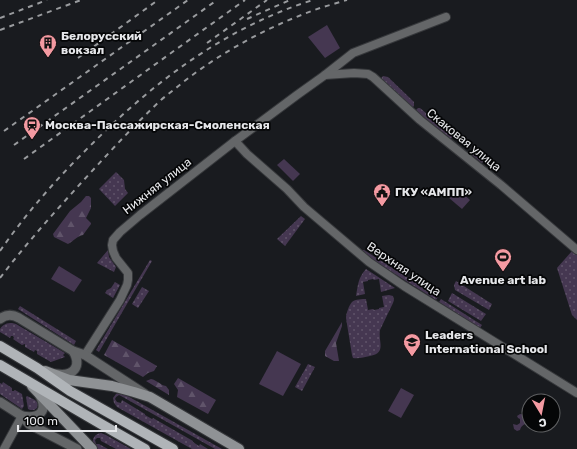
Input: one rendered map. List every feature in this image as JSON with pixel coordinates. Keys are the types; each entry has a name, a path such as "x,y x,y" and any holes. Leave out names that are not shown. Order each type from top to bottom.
{"main road":[{"path":"0,346 37,368 70,391 173,449"},
{"path":"0,366 32,386 145,449"},
{"path":"37,368 69,380 112,386 150,397 239,449"},
{"path":"32,386 92,449"}],"street":[{"name":"Нижняя улица","path":"85,355 120,300 127,285 128,273 116,258 112,245 113,240 120,232 235,141 327,75 353,52 446,17"},
{"name":"Скаковая улица","path":"327,75 362,73 374,77 420,120 517,198 577,250"},
{"name":"Верхняя улица","path":"235,141 304,207 369,262 404,286 577,393"},
{"path":"0,319 8,315 16,316 73,351 85,355 150,397"},
{"path":"73,351 77,364 75,370"},
{"path":"51,373 67,375 72,373 85,355"},
{"path":"22,416 31,418 42,411 43,402 32,386"},
{"path":"0,402 22,416 30,424 77,449"},
{"path":"4,449 22,416"}],"green space":[{"path":"327,25 340,48 325,58 308,37"},
{"path":"383,76 388,77 414,102 413,107 410,107 381,79"},
{"path":"418,108 420,108 452,135 452,138 449,139 416,112"},
{"path":"479,148 487,156 482,163 472,155"},
{"path":"284,159 300,174 293,181 277,165"},
{"path":"116,172 124,180 125,189 128,193 115,206 99,189"},
{"path":"458,189 470,200 462,209 449,198"},
{"path":"86,196 91,198 91,208 86,218 91,224 83,235 79,236 68,244 54,237 53,234 70,211"},
{"path":"301,216 305,219 285,246 277,239"},
{"path":"108,250 109,257 116,267 114,272 97,263"},
{"path":"362,250 438,297 436,300 362,253"},
{"path":"572,251 577,255 577,320 572,315 557,268"},
{"path":"150,260 152,261 99,352 96,350"},
{"path":"59,266 82,280 74,292 51,279"},
{"path":"366,269 395,288 381,292 379,279 368,280 363,282 365,294 356,296 360,279"},
{"path":"456,281 492,304 489,310 455,290 454,285"},
{"path":"115,282 120,285 113,298 105,293"},
{"path":"142,287 149,291 138,308 132,304"},
{"path":"452,293 486,314 481,321 448,301"},
{"path":"382,296 393,296 394,300 380,330 380,350 375,355 362,358 353,358 346,318 350,305 355,300 366,299 368,310 379,309 384,307"},
{"path":"441,299 482,325 480,328 439,302"},
{"path":"20,306 76,341 74,345 18,309"},
{"path":"342,322 336,343 339,361 334,361 325,356 325,351"},
{"path":"12,323 65,353 63,355 65,357 51,362 37,354 37,351 35,350 34,352 25,347 25,344 22,345 13,339 13,336 10,338 0,332 0,329 4,325"},
{"path":"112,340 157,366 154,371 143,377 104,355"},
{"path":"277,351 301,364 283,396 259,384"},
{"path":"308,364 315,367 302,391 295,387"},
{"path":"178,378 216,400 208,414 177,397 178,390 174,384"},
{"path":"151,379 166,386 169,390 169,395 146,381"},
{"path":"3,382 12,388 12,391 15,390 22,394 24,406 22,409 0,394 0,383 2,384"},
{"path":"401,388 414,395 401,418 388,411"},
{"path":"119,393 124,394 222,449 215,449 119,395 116,397 115,399 117,402 121,403 122,400 145,415 193,441 199,446 200,444 208,449 192,449 117,407 113,398"},
{"path":"27,396 38,403 37,408 34,410 28,409"},
{"path":"521,414 521,428 517,431 514,429 513,424 517,425 520,423 520,419 517,416"},
{"path":"101,433 131,449 116,449 101,441 100,438 97,438 95,440 96,444 108,449 97,449 93,444 93,440 96,435"}],"railway":[{"path":"0,18 47,0"},
{"path":"0,30 81,0"},
{"path":"78,58 158,0"},
{"path":"4,131 188,0"},
{"path":"14,145 217,0"},
{"path":"24,159 245,0"},
{"path":"207,43 267,0"},
{"path":"247,19 290,0"},
{"path":"0,251 32,208 68,168 117,120 168,77 222,40 281,11 313,0"},
{"path":"0,278 39,230 110,151 161,100 182,83 232,49 267,30 304,14 347,0"}],"place":[{"name":"Белорусский вокзал","path":"48,58"},
{"name":"Москва-Пассажирская-Смоленская","path":"32,140"},
{"name":"ГКУ «АМПП»","path":"382,207"},
{"name":"Avenue art lab","path":"503,272"},
{"name":"Leaders International School","path":"412,357"}]}
